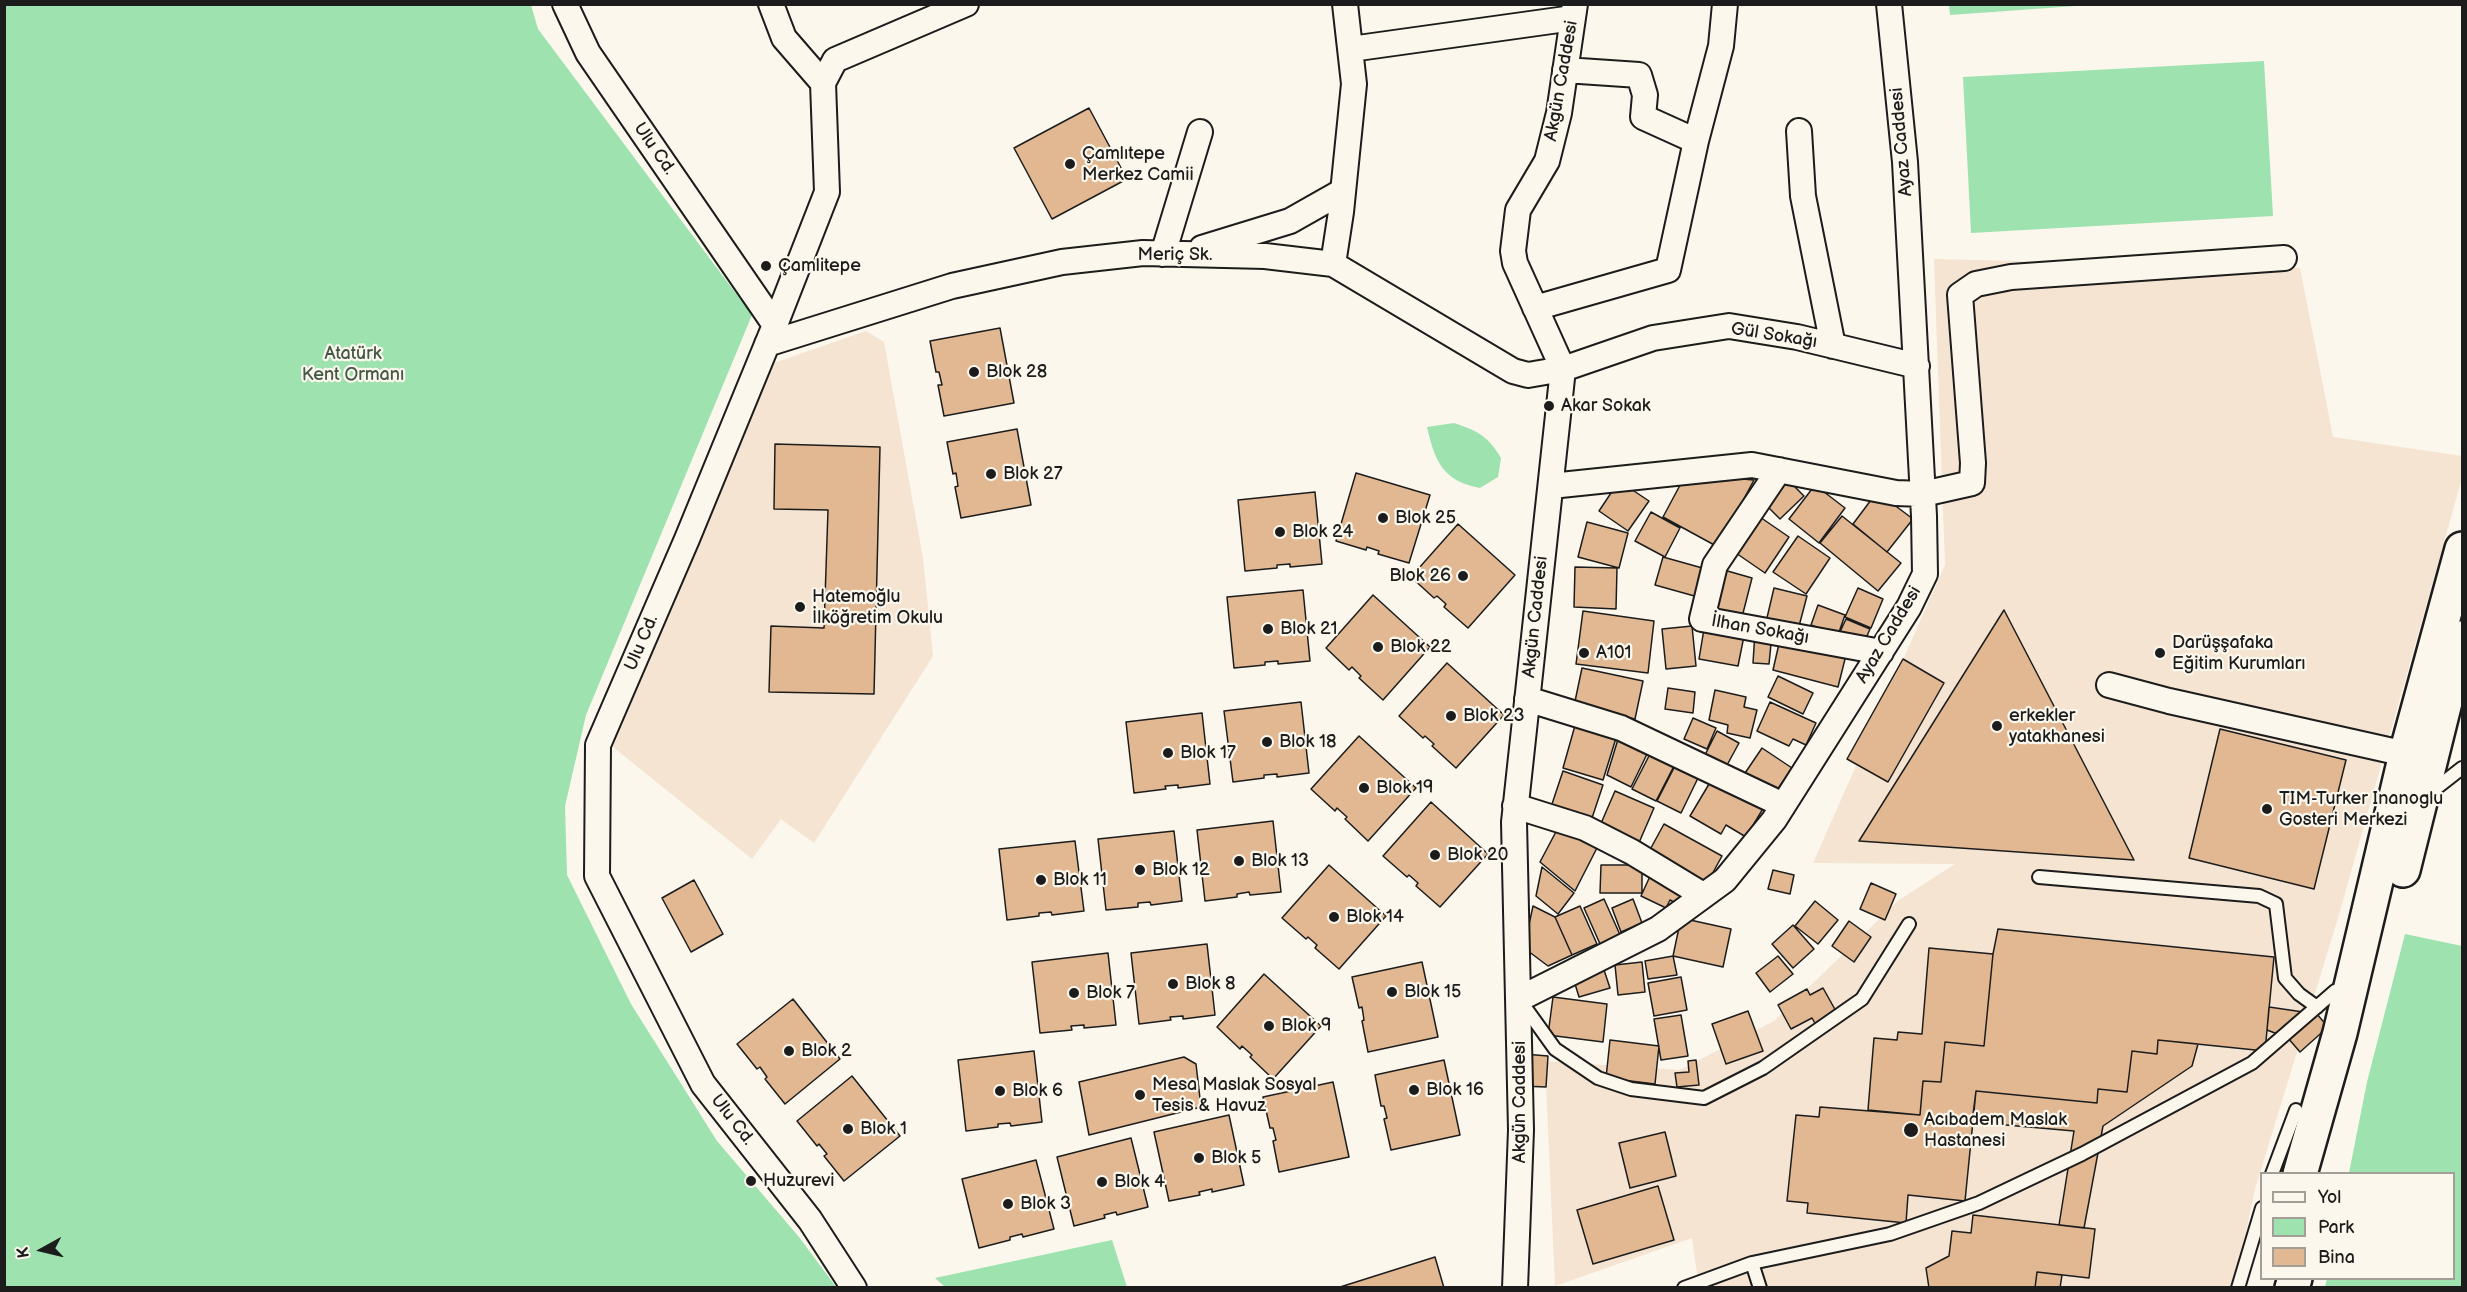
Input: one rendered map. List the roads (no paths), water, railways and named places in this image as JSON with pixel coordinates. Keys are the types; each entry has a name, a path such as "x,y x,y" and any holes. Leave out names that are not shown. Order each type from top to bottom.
{"main road":[{"path":"2300,1172 2351,989 2406,754 2463,549"},
{"path":"2323,1172 2420,801 2457,685 2463,632"}],"street":[{"name":"Ulu Cd.","path":"565,4 588,53 771,335 687,539 598,745 597,876 703,1084 810,1220 854,1287"},
{"path":"771,4 784,38 823,83"},
{"path":"1333,264 1354,84 1345,4"},
{"path":"1535,308 1668,270 1696,141 1721,46 1725,4"},
{"name":"Ayaz Caddesi","path":"1520,999 1658,929 1725,880 1774,820 1881,652 1909,606 1924,574 1923,494 1905,162 1889,4"},
{"path":"771,335 827,192 823,83 835,60 963,5"},
{"path":"1350,49 1574,11"},
{"name":"Akgün Caddesi","path":"1515,1287 1521,1130 1520,999 1514,822 1563,369 1515,263 1513,251 1518,210 1546,161 1559,113 1574,11"},
{"path":"1565,70 1639,75 1646,95 1643,117 1696,141"},
{"path":"1799,131 1803,196 1833,346"},
{"path":"1200,132 1173,254 1290,221 1343,191"},
{"name":"Meriç Sk.","path":"771,335 952,286 1062,262 1143,253 1265,256 1333,264 1513,371 1528,375 1563,369"},
{"path":"1551,486 1752,465 1896,493 1923,494 1972,483 1973,463 1960,295 1976,284 2011,277 2284,258"},
{"name":"Gül Sokağı","path":"1563,369 1653,338 1729,326 1797,337 1917,366"},
{"name":"İlhan Sokağı","path":"1779,470 1715,566 1702,619 1881,652"},
{"path":"2109,685 2169,702 2406,754"},
{"path":"1527,699 1621,728 1783,805"},
{"path":"1515,806 1585,828 1632,852 1703,895"}],"lane":[{"path":"2420,801 2463,768"},
{"path":"2039,877 2259,896 2276,904 2285,978 2299,994 2317,1006"},
{"path":"1520,999 1555,1049 1598,1078 1631,1089 1704,1098 1763,1068 1862,999 1910,924"},
{"path":"1684,1287 1752,1263 1890,1234 1979,1203 2082,1154 2252,1063 2336,991 2351,989"},
{"path":"2272,1172 2296,1110"},
{"path":"2238,1287 2260,1215"},
{"path":"1752,1263 1760,1287"}],"place":[{"name":"Çamlıtepe Merkez Camii","path":"1070,164"},
{"name":"Çamlitepe","path":"766,266"},
{"name":"Blok 28","path":"974,372"},
{"name":"Akar Sokak","path":"1549,406"},
{"name":"Blok 27","path":"991,474"},
{"name":"Blok 25","path":"1383,518"},
{"name":"Blok 24","path":"1280,532"},
{"name":"Blok 26","path":"1463,576"},
{"name":"Hatemoğlu İlköğretim Okulu","path":"800,607"},
{"name":"Blok 21","path":"1268,629"},
{"name":"Blok 22","path":"1378,647"},
{"name":"A101","path":"1584,653"},
{"name":"Darüşşafaka Eğitim Kurumları","path":"2160,653"},
{"name":"Blok 23","path":"1451,716"},
{"name":"erkekler yatakhanesi","path":"1997,726"},
{"name":"Blok 18","path":"1267,742"},
{"name":"Blok 17","path":"1168,753"},
{"name":"Blok 19","path":"1364,788"},
{"name":"TIM-Turker Inanoglu Gosteri Merkezi","path":"2267,809"},
{"name":"Blok 20","path":"1435,855"},
{"name":"Blok 13","path":"1239,861"},
{"name":"Blok 12","path":"1140,870"},
{"name":"Blok 11","path":"1041,880"},
{"name":"Blok 14","path":"1334,917"},
{"name":"Blok 8","path":"1173,984"},
{"name":"Blok 15","path":"1392,992"},
{"name":"Blok 7","path":"1074,993"},
{"name":"Blok 9","path":"1269,1026"},
{"name":"Blok 2","path":"789,1051"},
{"name":"Blok 16","path":"1414,1090"},
{"name":"Blok 6","path":"1000,1091"},
{"name":"Mesa Maslak Sosyal Tesis & Havuz","path":"1140,1095"},
{"name":"Blok 1","path":"848,1129"},
{"name":"Acıbadem Maslak Hastanesi","path":"1911,1130"},
{"name":"Blok 5","path":"1199,1158"},
{"name":"Huzurevi","path":"751,1181"},
{"name":"Blok 4","path":"1102,1182"},
{"name":"Blok 3","path":"1008,1204"}],"park label":[{"name":"Atatürk Kent Ormanı","path":"353,364"}]}
